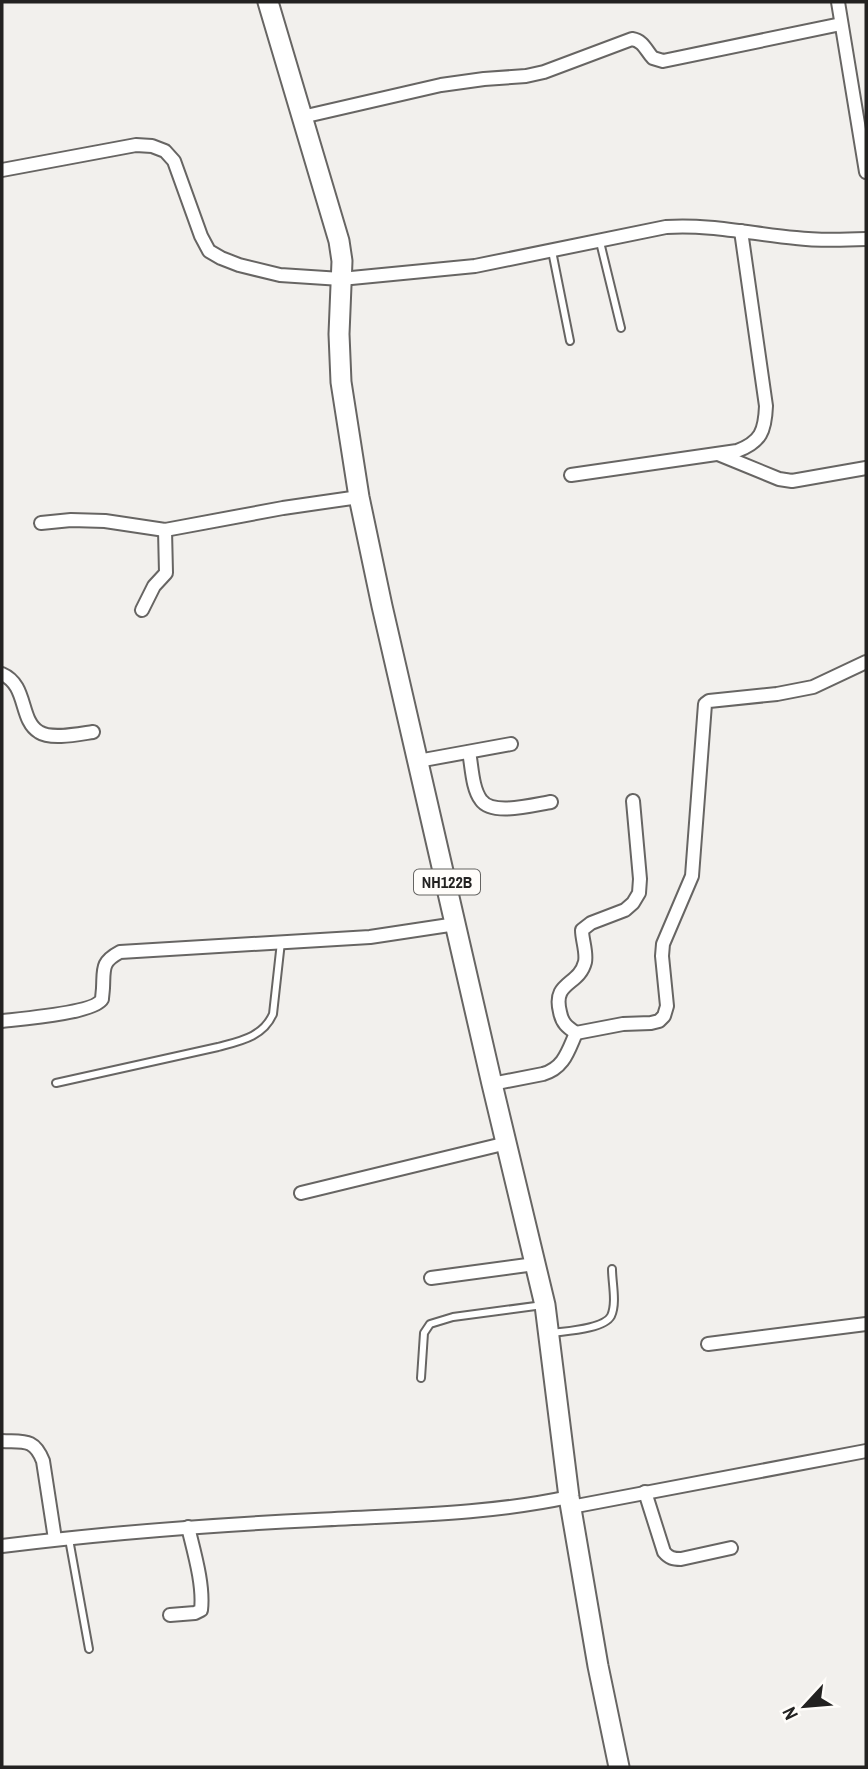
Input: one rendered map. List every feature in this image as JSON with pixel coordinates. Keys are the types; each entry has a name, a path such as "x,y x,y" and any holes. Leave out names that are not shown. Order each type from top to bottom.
{"highway":[{"name":"NH122B","path":"268,2 339,241 342,261 339,334 341,382 359,497 545,1305 570,1502 598,1666 619,1767"}],"street":[{"path":"838,2 866,172"},
{"path":"302,117 441,85 544,72 632,39 643,44 658,61 841,24"},
{"path":"2,170 136,145 152,146 164,151 174,162 209,251 221,258 267,272 341,279 475,266 667,227 690,225 797,239 866,239"},
{"path":"571,475 737,451 750,446 759,438 765,425 766,406 741,231"},
{"path":"718,454 779,480 792,481 866,468"},
{"path":"41,523 105,521 165,530 314,502 359,497"},
{"path":"142,610 154,586 166,573 165,530"},
{"path":"633,802 639,893 625,910 591,923 582,930 585,963 579,974 562,990 558,1001 563,1022 576,1033 623,1024 651,1023 664,1016 667,1006 663,944 689,885 694,865 705,704 709,701 777,694 813,687 866,662"},
{"path":"2,674 10,678 18,689 31,724 39,733 53,736 93,732"},
{"path":"418,761 511,744"},
{"path":"469,752 477,792 482,802 490,808 551,802"},
{"path":"2,1021 70,1012 96,1005 102,999 104,965 110,957 120,952 370,937 456,925"},
{"path":"492,1084 551,1072 562,1063 576,1033"},
{"path":"301,1193 507,1143"},
{"path":"431,1278 535,1264"},
{"path":"708,1344 866,1324"},
{"path":"2,1441 33,1444 39,1451 43,1461 55,1539"},
{"path":"2,1546 69,1537 188,1527 483,1511 570,1502 645,1492 866,1451"},
{"path":"645,1492 664,1552 668,1557 681,1559 731,1548"},
{"path":"170,1615 201,1610 197,1568 188,1527"}],"lane":[{"path":"600,242 621,328"},
{"path":"552,251 570,341"},
{"path":"56,1083 218,1047 261,1032 269,1024 273,1014 281,942"},
{"path":"550,1333 606,1322 613,1305 612,1269"},
{"path":"421,1378 425,1333 430,1324 453,1317 545,1305"},
{"path":"69,1537 89,1649"}]}
